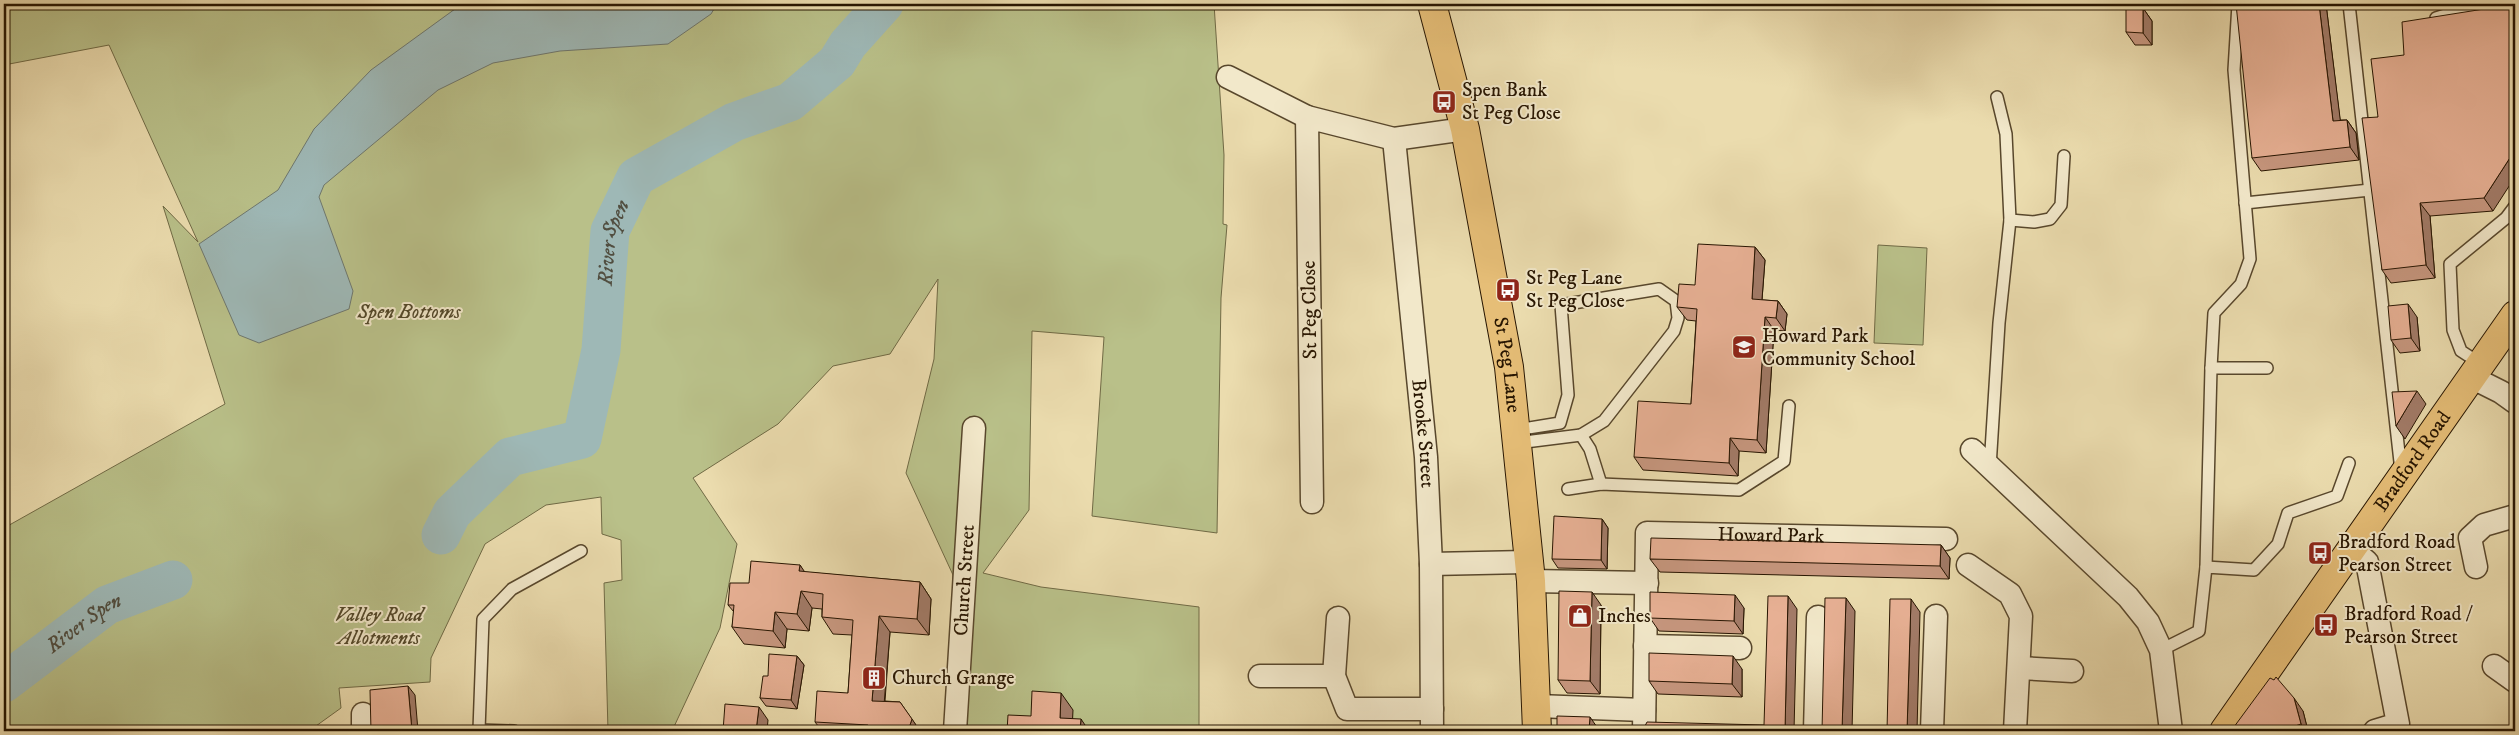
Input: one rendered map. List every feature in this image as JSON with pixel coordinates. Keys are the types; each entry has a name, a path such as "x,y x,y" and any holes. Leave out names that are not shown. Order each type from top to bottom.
{"main road":[{"name":"St Peg Lane","path":"1432,4 1465,129 1509,367 1530,572 1537,719"},
{"name":"Bradford Road","path":"2224,731 2402,480 2515,315"}],"street":[{"path":"1228,77 1307,117 1394,139 1465,129"},
{"name":"St Peg Close","path":"1307,117 1312,502"},
{"name":"Brooke Street","path":"1394,139 1426,457 1431,564 1432,731"},
{"path":"2478,371 2515,402"},
{"name":"Church Street","path":"955,731 974,428"},
{"path":"1972,450 2128,597 2148,622 2162,650 2171,731"},
{"path":"2476,567 2470,538 2484,525 2515,516"},
{"name":"Howard Park","path":"1537,719 1644,721 1647,532 1946,539"},
{"path":"2353,550 2367,562 2384,680 2398,724 2375,731"},
{"path":"1431,564 1646,583"},
{"path":"1968,566 2010,594 2021,616 2015,731"},
{"path":"1815,731 1818,616"},
{"path":"1932,731 1936,616"},
{"path":"1338,618 1334,676 1347,709 1432,709"},
{"path":"1645,646 1740,648"},
{"path":"2494,666 2515,681"},
{"path":"2019,668 2072,671"},
{"path":"1260,676 1334,676"}],"lane":[{"path":"2162,650 2199,631 2206,567 2214,313 2240,284 2250,259 2234,70 2238,4"},
{"path":"2349,4 2402,480"},
{"path":"2436,18 2480,4"},
{"path":"1990,467 1999,323 2010,220 2006,134 1997,97"},
{"path":"2010,220 2034,222 2050,219 2061,205 2064,156"},
{"path":"2245,203 2370,190"},
{"path":"2478,371 2461,351 2453,330 2450,264 2506,218 2515,206"},
{"path":"1659,289 1676,301 1678,318 1674,331 1604,421 1581,435 1516,436 1560,423 1568,395 1561,304 1659,289"},
{"path":"2211,368 2267,368"},
{"path":"1568,489 1601,484 1739,490 1784,461 1789,406"},
{"path":"1581,435 1590,449 1601,484"},
{"path":"2206,567 2254,570 2278,544 2288,513 2337,496 2348,463"},
{"path":"514,731 477,731 483,620 512,588 581,551"}],"green space":[{"path":"4,4 1214,4 1224,155 1223,224 1227,225 1221,298 1217,533 1092,516 1104,337 1032,331 1029,510 983,573 1041,587 1199,607 1199,731 949,731 953,575 906,473 934,359 938,279 890,354 833,366 778,424 693,478 737,544 720,628 672,731 608,731 604,583 622,580 621,540 602,534 601,497 546,505 485,544 431,658 430,682 339,688 341,708 309,731 4,731 4,528 225,404 163,206 198,242 109,45 4,65"},
{"path":"1878,245 1927,248 1923,345 1874,343"}],"water":[{"path":"470,4 717,4 711,14 668,44 560,51 493,63 438,90 324,185 319,197 353,291 349,309 259,343 239,335 199,244 278,190 314,129 371,70 455,9"}],"building":[{"path":"2236,4 2319,4 2333,121 2347,120 2350,147 2252,158"},
{"path":"2500,4 2515,4 2515,150 2484,198 2420,203 2426,265 2382,270 2362,118 2378,117 2371,59 2404,55 2402,22 2484,9"},
{"path":"2126,8 2143,8 2143,33 2126,32"},
{"path":"1698,244 1755,247 1752,299 1778,301 1776,318 1765,317 1757,440 1730,438 1729,463 1634,457 1638,401 1691,404 1697,309 1677,307 1679,284 1695,285"},
{"path":"2408,304 2411,338 2391,340 2388,306"},
{"path":"2417,391 2396,426 2392,392"},
{"path":"1554,516 1602,519 1601,560 1552,559"},
{"path":"1651,538 1941,545 1940,566 1650,559"},
{"path":"751,561 800,565 799,571 920,582 917,619 879,616 872,701 900,702 912,719 908,731 871,731 868,725 815,722 817,691 848,693 853,620 822,617 823,594 801,591 797,614 775,612 773,631 732,627 734,605 728,605 730,583 749,583"},
{"path":"1559,591 1592,592 1590,681 1558,680"},
{"path":"1650,592 1735,595 1734,621 1650,618"},
{"path":"1768,596 1788,596 1785,731 1645,731 1647,722 1764,725"},
{"path":"1825,598 1846,598 1842,731 1822,731"},
{"path":"1890,599 1911,599 1907,731 1887,731"},
{"path":"1649,653 1733,656 1732,684 1649,681"},
{"path":"769,654 797,656 791,700 760,698 763,676 768,676"},
{"path":"2276,677 2294,698 2301,724 2280,731 2231,731 2270,678 2274,680"},
{"path":"408,686 412,731 371,731 370,690"},
{"path":"1032,691 1061,693 1060,718 1081,719 1080,731 1007,731 1008,715 1031,716"},
{"path":"725,704 759,707 756,731 723,731"},
{"path":"1557,716 1590,717 1589,731 1557,731"}],"waterway":[{"name":"River Spen","path":"441,535 452,513 510,457 582,439 601,350 610,231 636,177 734,122 790,102 837,62 848,44 884,4"},
{"name":"River Spen","path":"4,683 107,605 173,580"}],"place":[{"name":"Spen Bank St Peg Close","path":"1444,102"},
{"name":"St Peg Lane St Peg Close","path":"1508,290"},
{"name":"Howard Park Community School","path":"1744,347"},
{"name":"Bradford Road Pearson Street","path":"2320,553"},
{"name":"Inches","path":"1580,616"},
{"name":"Bradford Road / Pearson Street","path":"2326,625"},
{"name":"Church Grange","path":"874,678"}],"park label":[{"name":"Spen Bottoms","path":"409,312"},
{"name":"Valley Road Allotments","path":"379,626"}]}
